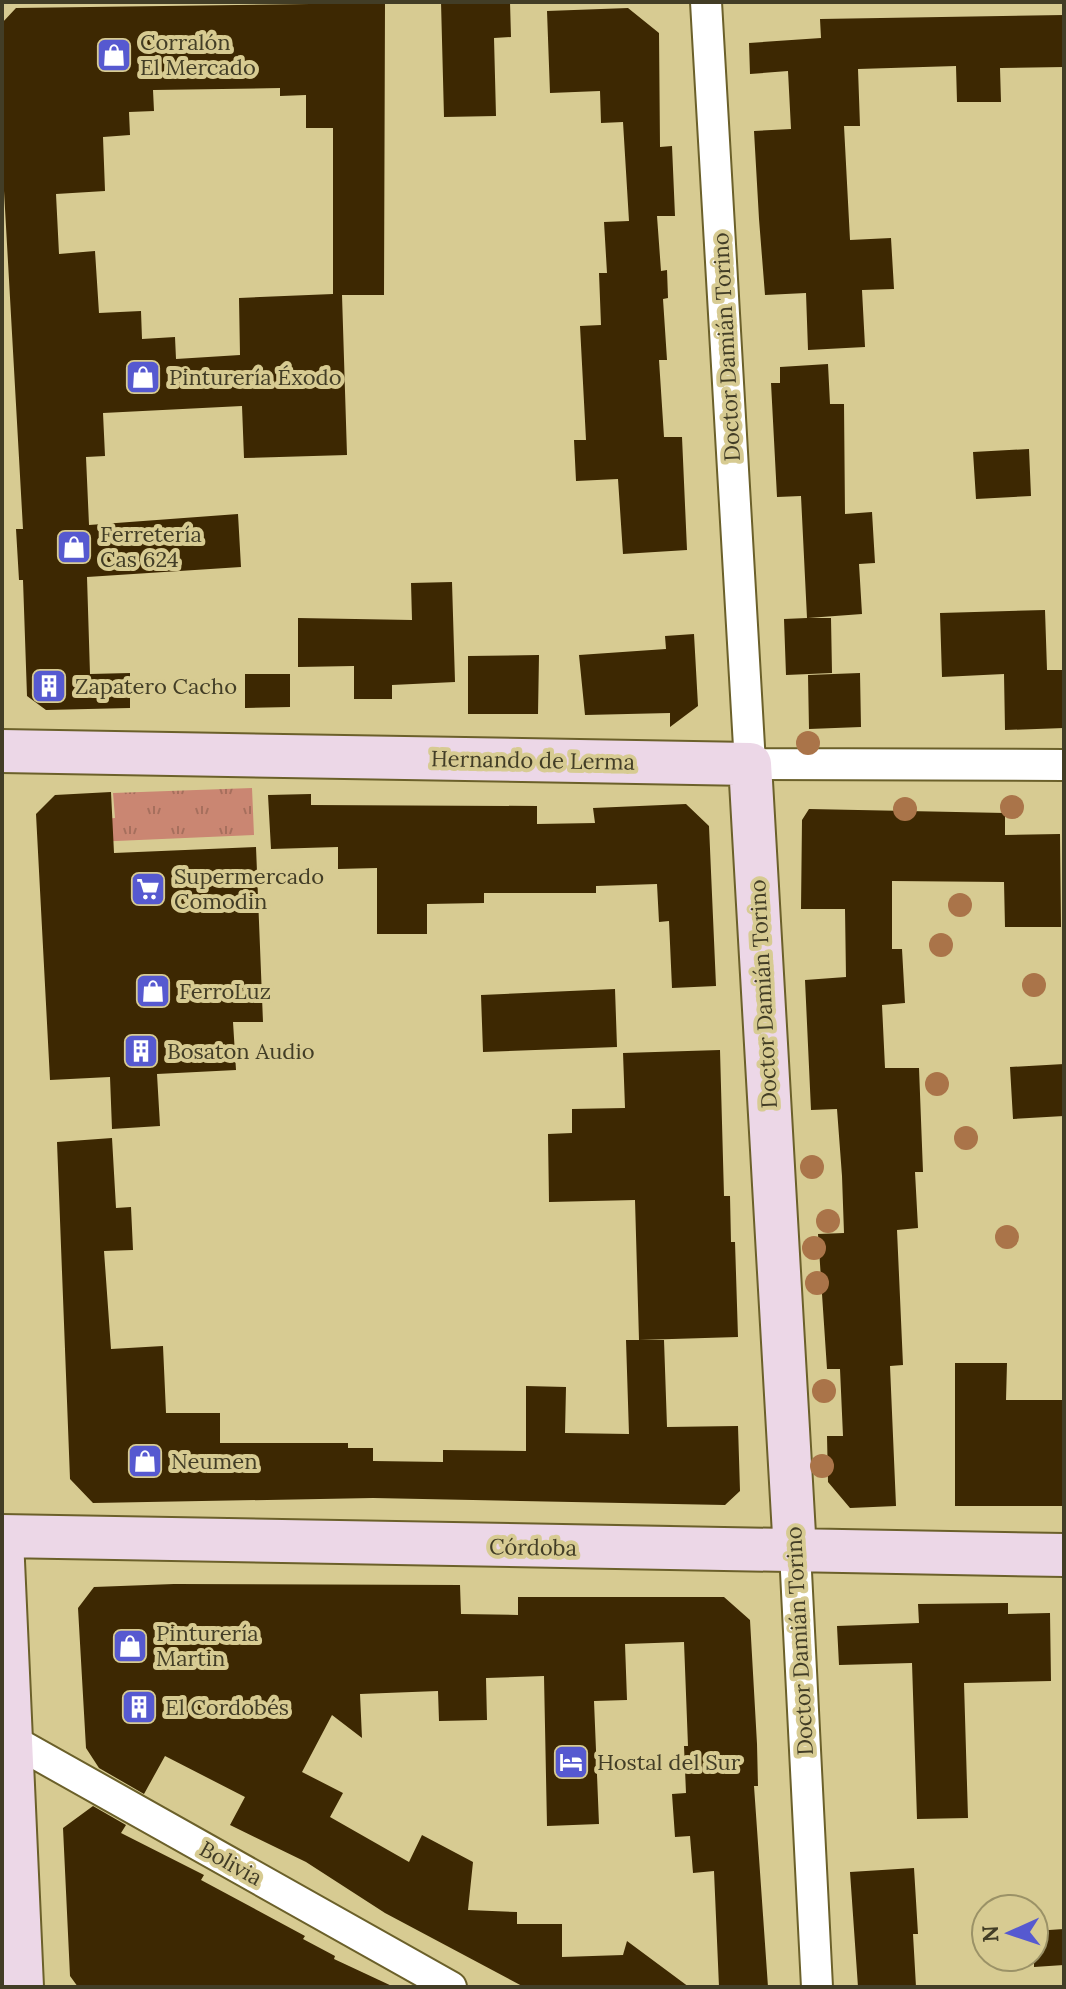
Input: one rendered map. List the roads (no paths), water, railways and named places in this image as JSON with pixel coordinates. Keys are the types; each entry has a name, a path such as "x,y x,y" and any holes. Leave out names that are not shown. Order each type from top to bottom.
{"main road":[{"name":"Hernando de Lerma","path":"2,751 750,764"},
{"name":"Doctor Damián Torino","path":"750,764 795,1552"},
{"name":"Córdoba","path":"2,1538 1064,1555"},
{"path":"2,1538 22,1987"}],"street":[{"name":"Doctor Damián Torino","path":"706,2 750,764"},
{"name":"Hernando de Lerma","path":"750,764 1064,765"},
{"name":"Doctor Damián Torino","path":"795,1552 817,1987"},
{"name":"Bolivia","path":"10,1739 451,1987"}],"place":[{"name":"Corralón El Mercado","path":"114,55"},
{"name":"Pinturería Éxodo","path":"143,377"},
{"name":"Ferretería Cas 624","path":"74,547"},
{"name":"Zapatero Cacho","path":"49,686"},
{"name":"Supermercado Comodin","path":"148,889"},
{"name":"FerroLuz","path":"153,991"},
{"name":"Bosaton Audio","path":"141,1051"},
{"name":"Neumen","path":"145,1461"},
{"name":"Pinturería Martin","path":"130,1646"},
{"name":"El Cordobés","path":"139,1707"},
{"name":"Hostal del Sur","path":"571,1762"}]}
